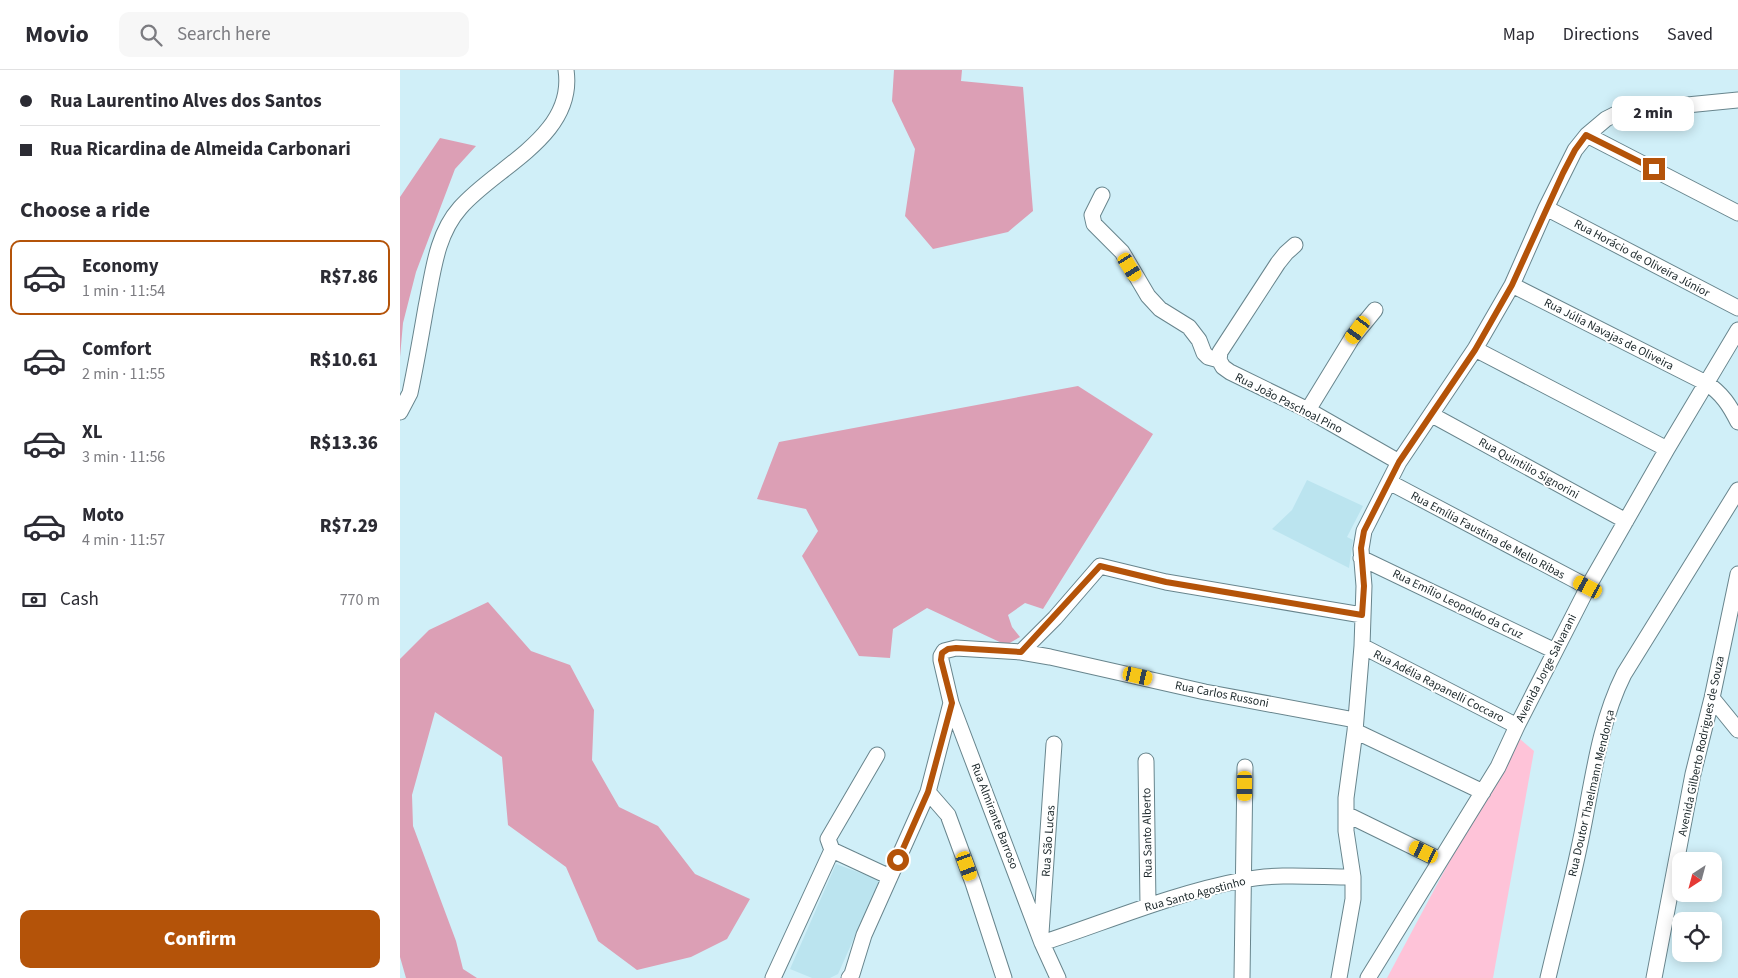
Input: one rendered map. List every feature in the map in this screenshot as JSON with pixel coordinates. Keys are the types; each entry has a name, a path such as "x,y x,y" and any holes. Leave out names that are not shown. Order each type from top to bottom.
{"street":[{"path":"400,412 410,393 435,262 448,224 469,198 521,157 547,131 563,103 567,90 566,70"},
{"path":"1339,978 1353,899 1353,877 1346,831 1346,798 1362,646 1364,586 1361,558 1364,531 1399,462 1475,350 1512,285 1546,208 1575,150 1586,135 1606,119 1626,110 1738,100"},
{"path":"1586,135 1738,213"},
{"name":"Rua João Paschoal Pino","path":"1102,195 1092,215 1094,224 1122,252 1148,296 1160,309 1189,327 1200,340 1204,353 1208,358 1219,360 1223,367 1230,372 1308,410 1399,462"},
{"name":"Rua Horácio de Oliveira Júnior","path":"1546,208 1738,308"},
{"path":"1219,360 1220,352 1278,263 1295,245"},
{"name":"Rua Júlia Navajas de Oliveira","path":"1512,285 1706,383"},
{"path":"1308,410 1352,338 1375,310"},
{"name":"Avenida Jorge Salvarani","path":"1368,978 1498,766 1588,587 1666,449 1738,330"},
{"path":"1475,350 1666,449"},
{"path":"1706,383 1716,389 1730,404 1738,422"},
{"name":"Rua Quintilio Signorini","path":"1432,415 1626,521"},
{"name":"Rua Emília Faustina de Mello Ribas","path":"1388,482 1588,587"},
{"name":"Rua Doutor Thaelmann Mendonça","path":"1548,978 1579,848 1599,746 1616,690 1624,674 1738,490"},
{"name":"Rua Emílio Leopoldo da Cruz","path":"1361,558 1555,651"},
{"path":"1021,652 1100,566 1166,582 1362,615"},
{"name":"Avenida Gilberto Rodrigues de Souza","path":"1654,978 1693,774 1712,698 1738,574"},
{"name":"Rua Adélia Rapanelli Coccaro","path":"1362,646 1517,726"},
{"name":"Rua Carlos Russoni","path":"942,653 948,649 956,648 1021,652 1050,657 1355,725 1483,792"},
{"name":"Rua Almirante Barroso","path":"942,653 941,660 952,703 1043,944 1058,978"},
{"path":"1712,698 1738,730"},
{"path":"849,978 852,974 864,934 928,792 952,703"},
{"name":"Rua São Lucas","path":"1043,944 1054,744"},
{"path":"777,977 832,850 828,839 877,755"},
{"name":"Rua Santo Alberto","path":"1146,761 1148,905"},
{"path":"1242,978 1245,767"},
{"path":"928,792 948,815 973,882 1004,978"},
{"path":"1346,814 1440,860"},
{"path":"832,850 890,877"},
{"name":"Rua Santo Agostinho","path":"1043,944 1148,905 1244,880 1279,877 1353,877"},
{"path":"1043,944 1047,978"}],"shaded area":[{"path":"894,70 962,70 961,81 1023,87 1033,211 1008,232 933,249 905,216 915,149 892,101"},
{"path":"440,138 476,146 455,169 416,272 403,323 400,357 400,197"},
{"path":"1078,386 1153,434 1043,609 1025,603 1008,615 1012,627 1020,637 1006,645 927,608 893,629 890,658 859,656 802,556 818,531 806,509 757,499 779,442"},
{"path":"1307,480 1363,506 1347,537 1353,540 1349,568 1272,529 1292,510"},
{"path":"488,602 531,651 570,665 594,710 592,760 619,807 658,826 695,874 750,899 727,939 691,957 637,970 598,941 566,867 508,825 502,757 435,712 412,795 413,826 456,941 463,969 477,978 406,978 400,957 400,659 429,630"},
{"path":"1520,739 1534,751 1493,978 1387,978 1448,864"},
{"path":"836,864 880,880 838,974 830,978 812,978 790,969"}],"route":[{"path":"898,860 928,792 952,703 941,660 942,653 948,649 956,648 1021,652 1055,618 1100,566 1166,582 1362,615 1364,586 1361,548 1364,531 1399,462 1475,350 1512,285 1546,208 1575,150 1586,135 1654,169"}]}
